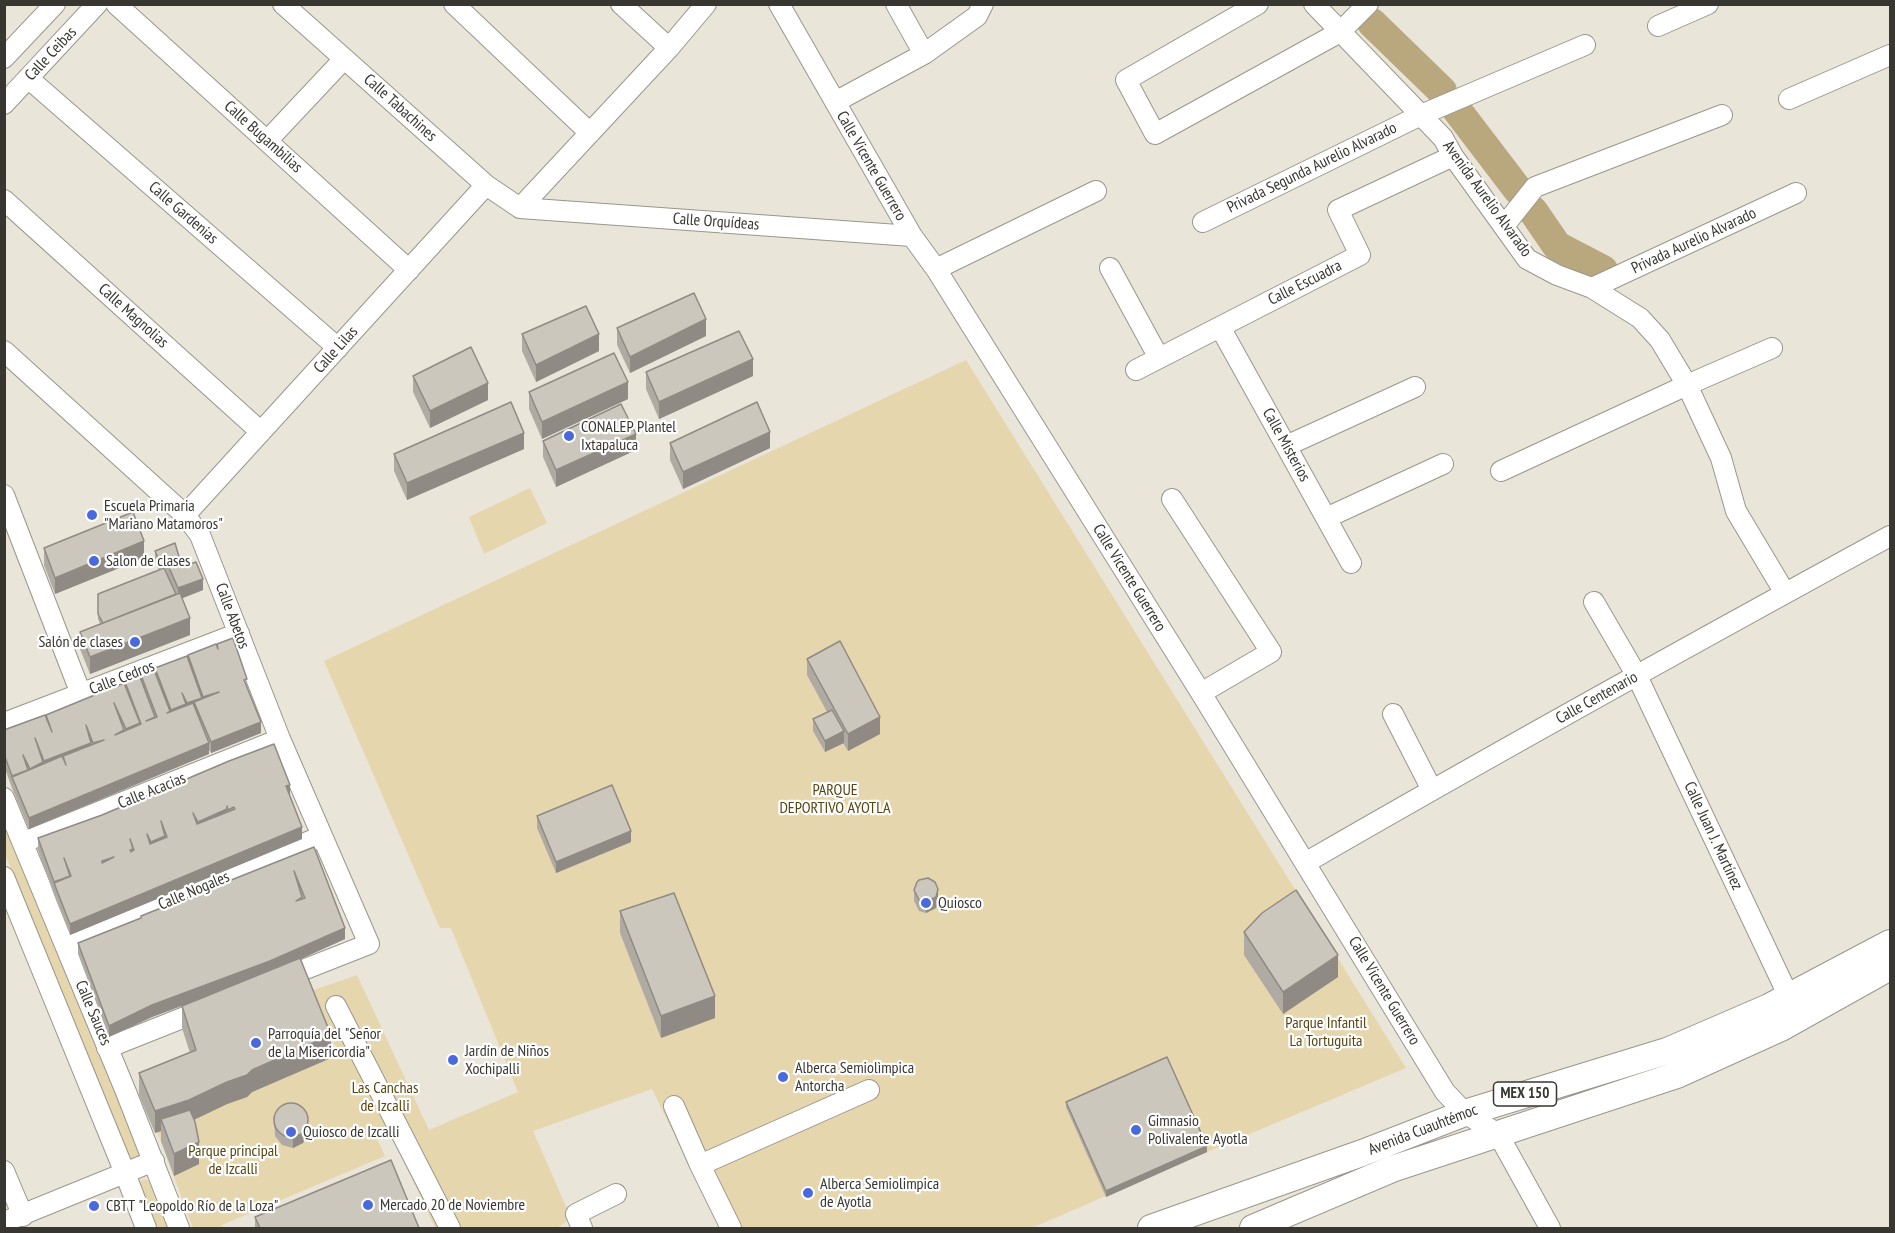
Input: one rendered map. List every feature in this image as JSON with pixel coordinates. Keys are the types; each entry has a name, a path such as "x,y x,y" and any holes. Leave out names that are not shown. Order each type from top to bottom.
{"main road":[{"name":"Avenida Cuauhtémoc","path":"1151,1228 1362,1153 1465,1113 1668,1051 1789,997 1890,942"},
{"name":"MEX 150","path":"1253,1228 1392,1169 1677,1076 1781,1028 1890,967"}],"street":[{"name":"Calle Ceibas","path":"4,58 55,4"},
{"name":"Calle Ceibas","path":"4,104 97,4"},
{"name":"Calle Bugambilias","path":"116,4 409,270"},
{"name":"Calle Tabachines","path":"283,4 486,185 520,208"},
{"path":"454,4 590,134"},
{"path":"621,4 669,48"},
{"path":"520,208 669,48 705,4"},
{"name":"Calle Vicente Guerrero","path":"779,4 912,236 936,268 1201,693 1445,1092 1465,1113 1498,1134"},
{"path":"896,4 924,54"},
{"path":"835,102 924,54 977,16 983,4"},
{"path":"1258,4 1126,80 1155,134 1340,32 1368,4"},
{"name":"Avenida Aurelio Alvarado","path":"1314,4 1443,138 1453,156 1527,259 1557,275 1592,288 1640,318 1660,340 1687,385 1720,458 1736,511 1743,526 1785,593"},
{"path":"1658,26 1708,4"},
{"name":"Privada Segunda Aurelio Alvarado","path":"1203,222 1421,115 1585,45"},
{"path":"1789,99 1890,55"},
{"path":"267,141 344,59"},
{"name":"Calle Gardenias","path":"28,78 338,348"},
{"path":"1504,226 1534,187 1722,115"},
{"name":"Calle Escuadra","path":"1220,327 1360,255 1338,210 1453,156"},
{"name":"Calle Lilas","path":"185,515 486,185"},
{"path":"936,268 1096,191"},
{"name":"Privada Aurelio Alvarado","path":"1592,288 1797,194"},
{"name":"Calle Magnolias","path":"4,200 261,432"},
{"name":"Calle Orquídeas","path":"520,208 912,236"},
{"path":"1110,268 1159,358"},
{"path":"1136,370 1220,327"},
{"name":"Calle Misterios","path":"1220,327 1351,563"},
{"path":"1501,471 1772,348"},
{"name":"Calle Abetos","path":"4,351 185,515 200,535 280,739 369,944 260,987"},
{"path":"1287,446 1415,387"},
{"path":"1326,518 1443,464"},
{"path":"4,495 81,694"},
{"path":"1172,499 1271,652 1201,693"},
{"name":"Calle Centenario","path":"1305,863 1431,790 1890,536"},
{"name":"Calle Juan J. Martínez","path":"1594,602 1637,676 1789,997"},
{"name":"Calle Cedros","path":"4,723 239,633"},
{"path":"1393,714 1431,790"},
{"name":"Calle Acacias","path":"24,842 280,739"},
{"name":"Calle Sauces","path":"4,798 24,842 180,1228"},
{"name":"Calle Nogales","path":"65,945 322,836"},
{"name":"Calle Sauces","path":"4,877 146,1228"},
{"path":"107,1048 227,1000"},
{"path":"336,1006 450,1228"},
{"path":"700,1165 869,1090"},
{"path":"674,1106 731,1228"},
{"path":"1498,1134 1550,1228"},
{"path":"4,1171 14,1219 154,1161"},
{"path":"582,1228 576,1214 616,1194"}],"green space":[{"name":"PARQUE DEPORTIVO AYOTLA","path":"966,360 1406,1068 1032,1228 720,1228 652,1089 533,1131 571,1218 557,1228 435,1228 390,1131 376,1137 385,1156 222,1225 223,1228 193,1228 157,1131 339,1054 311,991 357,975 429,1130 518,1092 451,928 440,928 324,661"},
{"path":"530,488 547,523 484,554 469,517"},
{"path":"4,821 138,1147 141,1156 138,1165 129,1160 5,854"},
{"path":"144,1179 151,1182 169,1228 157,1228 140,1187 140,1182"}],"building":[{"path":"694,293 706,319 630,357 617,328"},
{"path":"586,306 599,334 536,365 522,334"},
{"path":"739,331 753,359 659,402 646,372"},
{"path":"471,347 488,383 430,411 413,376"},
{"path":"614,353 628,382 542,422 529,392"},
{"path":"511,402 524,433 407,483 394,454"},
{"path":"757,402 770,432 683,472 670,443"},
{"path":"621,404 636,434 556,470 543,441"},
{"path":"133,512 144,541 55,578 44,548"},
{"path":"175,543 182,567 196,562 203,579 178,588 167,557 159,560 155,551"},
{"path":"164,568 176,594 103,623 98,614 98,594"},
{"path":"180,593 190,618 90,657 80,632"},
{"path":"233,638 247,679 244,680 261,722 211,742 194,702 219,692 203,697 188,655 216,644 218,649 217,644"},
{"path":"840,641 880,717 848,734 807,659"},
{"path":"187,656 202,698 187,703 182,693 186,704 171,710 155,668"},
{"path":"154,670 170,711 167,713 193,703 209,743 29,818 12,777 62,756 66,765 63,756 104,740 93,743 86,725 91,743 44,761 35,738 43,762 30,769 23,755 28,770 12,776 4,754 4,730 45,715 52,732 46,715 124,683 140,723 126,729 114,703 124,730 115,735 141,724 125,682 140,677 155,717 146,721 157,717 141,675"},
{"path":"832,710 844,731 825,741 813,719"},
{"path":"274,744 290,785 286,786 302,827 70,924 54,883 71,876 64,858 70,876 54,882 38,838 102,815","holes":["227,806 228,810 234,807 235,809 197,824 193,813 198,822 227,809","161,821 167,837 150,844 147,834 151,842 165,836"]},
{"path":"612,785 631,831 556,862 537,816"},
{"path":"314,847 345,928 270,961 152,1005 109,1026 78,943 141,918 141,916","holes":["294,871 305,898 296,901 302,897"]},
{"path":"928,878 935,882 938,889 936,897 926,902 919,900 914,890 919,880"},
{"path":"1296,890 1338,955 1283,992 1244,932 1262,913"},
{"path":"674,893 715,996 661,1016 620,911"},
{"name":"Parroquía del \"Señor de la Misericordia\"","path":"300,958 331,1035 252,1070 247,1075 189,1100 155,1111 139,1073 196,1050 182,1006"},
{"name":"Gimnasio Polivalente Ayotla","path":"1167,1057 1207,1146 1106,1191 1066,1102"},
{"path":"291,1103 303,1108 308,1120 303,1132 291,1137 279,1132 274,1120 279,1108"},
{"path":"190,1110 199,1142 174,1154 161,1119"},
{"path":"391,1160 419,1228 260,1228 255,1217"}],"waterway":[{"path":"1372,23 1442,91"},
{"path":"1457,110 1518,190"},
{"path":"1533,211 1557,246 1603,270"}],"place":[{"name":"CONALEP Plantel Ixtapaluca","path":"569,436"},
{"name":"Escuela Primaria \"Mariano Matamoros\"","path":"92,515"},
{"name":"Salon de clases","path":"94,561"},
{"name":"Salón de clases","path":"135,642"},
{"name":"Quiosco","path":"926,903"},
{"name":"Parroquía del \"Señor de la Misericordia\"","path":"256,1043"},
{"name":"Jardín de Niños Xochipalli","path":"453,1060"},
{"name":"Alberca Semiolìmpica Antorcha","path":"783,1077"},
{"name":"Gimnasio Polivalente Ayotla","path":"1136,1130"},
{"name":"Quiosco de Izcalli","path":"291,1132"},
{"name":"Alberca Semiolimpica de Ayotla","path":"808,1193"},
{"name":"Mercado 20 de Noviembre","path":"368,1205"},
{"name":"CBTT \"Leopoldo Río de la Loza\"","path":"94,1206"}],"park label":[{"name":"Parque Infantil La Tortuguita","path":"1326,1032"},
{"name":"Las Canchas de Izcalli","path":"385,1097"},
{"name":"Parque principal de Izcalli","path":"233,1160"}]}
